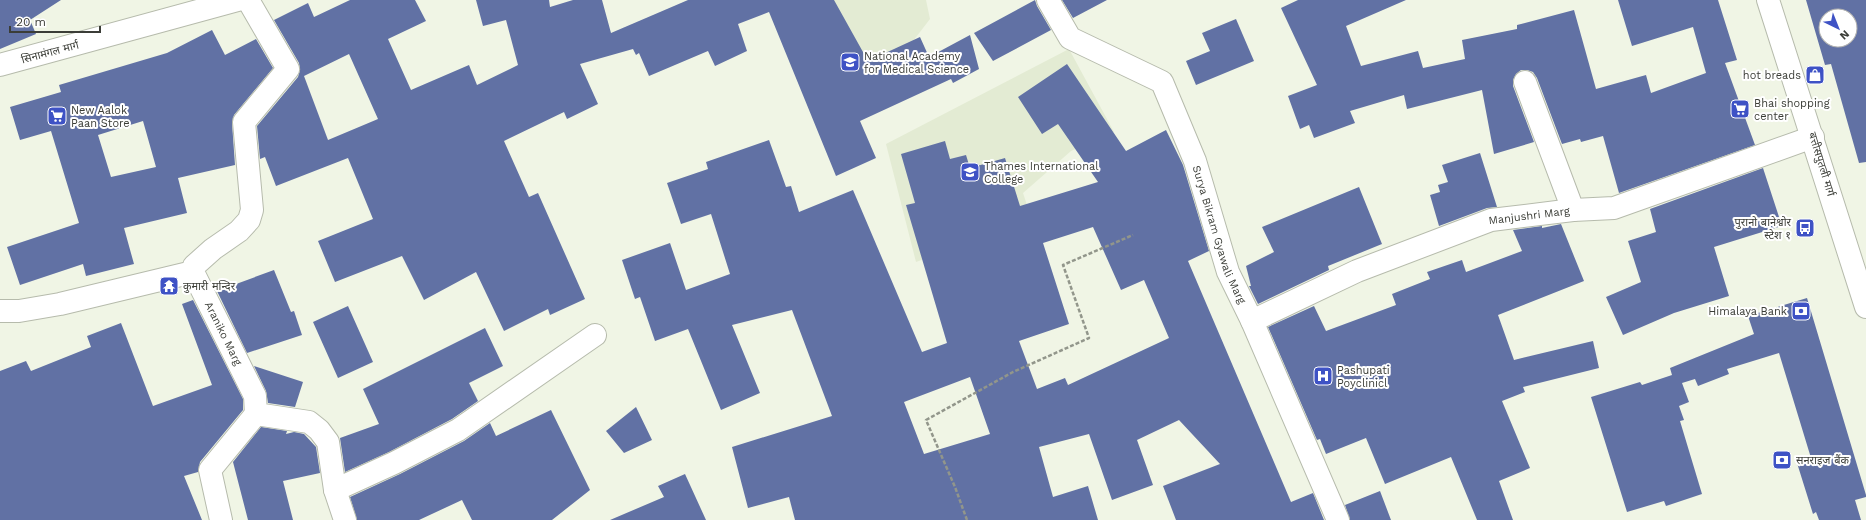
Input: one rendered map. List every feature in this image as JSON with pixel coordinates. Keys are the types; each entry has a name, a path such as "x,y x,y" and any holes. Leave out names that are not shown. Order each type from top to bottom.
{"street":[{"name":"सिनामंगल मार्ग","path":"0,65 238,0"},
{"path":"0,311 19,311 60,304 192,272 194,266 213,249 239,231 249,220 252,210 244,122 288,69 248,0"},
{"name":"Surya Bikram Gyawali Marg","path":"1048,0 1070,38 1162,82 1194,161 1228,272 1252,321 1338,520"},
{"name":"बत्तीसपुतली मार्ग","path":"1768,0 1866,306"},
{"path":"1525,82 1573,210"},
{"name":"Manjushri Marg","path":"1252,321 1357,271 1491,220 1573,210 1614,208 1813,137"},
{"name":"Araniko Marg","path":"192,272 255,396 256,414"},
{"path":"335,490 394,463 458,430 594,335"},
{"path":"221,520 210,470 256,414 309,422 320,430 328,442 335,490 345,520"}],"path":[{"path":"967,520 955,487 926,420 1013,372 1089,338 1063,265 1134,234"}],"shaded area":[{"name":"National Academy for Medical Science","path":"772,0 926,0 930,19 910,45 820,111"},
{"name":"Thames International College","path":"1069,49 1114,132 1071,151 1023,193 1032,220 916,262 886,144"}],"building":[{"path":"0,0 61,0 30,20 36,34 0,49"},
{"path":"350,0 415,0 426,21 388,39 411,90 469,65 477,85 518,65 506,20 483,26 476,0 549,0 550,7 573,0 602,0 611,33 688,0 834,0 868,61 920,37 929,57 970,35 979,69 953,83 951,79 860,121 876,158 836,176 769,12 738,24 747,51 715,66 708,51 649,76 639,53 636,55 633,49 580,64 598,104 567,119 564,112 504,141 529,197 538,193 585,299 550,315 548,309 504,331 476,272 424,300 402,256 335,282 318,241 373,219 348,158 276,186 265,157 260,159 257,126 298,77 300,70 299,63 274,20 308,3 314,17","holes":["349,54 378,119 328,140 304,76"]},
{"path":"1035,0 1051,30 993,61 974,33"},
{"path":"1062,0 1107,0 1073,18"},
{"path":"1298,0 1406,0 1346,26 1361,66 1418,51 1423,68 1465,59 1462,40 1517,29 1517,25 1574,10 1596,89 1646,75 1651,93 1706,73 1693,27 1632,46 1618,0 1718,0 1737,60 1725,63 1755,145 1619,193 1603,136 1581,142 1580,139 1562,144 1537,78 1533,72 1527,70 1521,70 1516,74 1513,80 1513,86 1534,142 1494,154 1482,90 1407,109 1404,95 1350,111 1355,123 1314,138 1309,125 1300,129 1288,96 1317,85 1281,8"},
{"path":"1806,0 1866,0 1866,162 1859,163 1831,64 1825,65 1820,48 1858,48 1858,8 1818,8 1818,41"},
{"path":"1236,19 1254,61 1196,85 1186,61 1210,51 1202,33"},
{"path":"212,30 225,55 256,39 273,68 234,115 232,123 235,165 178,178 187,213 124,228 134,264 86,276 83,264 20,285 7,247 79,223 51,131 20,140 10,107 61,92 59,85 167,53","holes":["143,121 156,167 111,177 98,135"]},
{"path":"1067,64 1126,151 1166,130 1183,165 1209,251 1188,261 1291,502 1313,493 1324,520 1176,520 1163,486 1220,464 1179,420 1137,440 1153,485 1112,500 1089,434 1039,447 1053,497 1088,486 1098,520 795,520 789,497 748,508 732,447 832,416 792,310 732,325 760,393 721,410 688,329 655,341 640,297 635,299 622,260 670,243 686,290 730,274 711,214 681,224 667,183 708,169 706,162 769,140 786,187 791,186 799,212 853,190 922,352 947,343 906,205 915,203 901,154 945,141 950,159 966,155 970,168 1005,158 1020,206 1098,182 1058,124 1042,134 1018,97","holes":["1093,227 1121,290 1144,280 1169,338 1068,385 1065,378 1037,389 1019,341 1069,324 1043,243","970,377 990,434 924,454 904,402"]},
{"path":"1480,153 1497,207 1487,208 1439,226 1430,195 1440,192 1438,185 1448,182 1442,165"},
{"path":"1763,168 1782,226 1714,247 1729,296 1674,313 1623,335 1606,297 1641,282 1628,241 1656,232 1650,209"},
{"path":"1359,187 1382,244 1328,266 1329,270 1258,304 1249,286 1251,286 1246,266 1274,252 1262,227"},
{"path":"1561,224 1584,281 1498,315 1514,360 1593,341 1599,368 1523,387 1525,392 1502,401 1530,468 1499,481 1513,520 1477,520 1451,457 1385,484 1366,438 1326,454 1320,439 1317,440 1268,327 1314,306 1326,331 1396,305 1392,294 1430,279 1427,272 1462,260 1466,272 1522,251 1513,230 1542,226 1542,228"},
{"path":"274,270 291,312 294,311 302,335 247,353 217,291"},
{"path":"1807,298 1866,495 1866,497 1855,500 1861,520 1819,520 1816,512 1813,514 1797,463 1811,458 1779,353 1727,369 1729,374 1698,386 1695,379 1682,383 1689,402 1679,406 1684,420 1680,421 1702,494 1666,506 1664,501 1627,512 1591,397 1640,382 1642,385 1672,375 1670,368 1754,334 1748,316"},
{"path":"193,300 243,399 243,410 200,462 198,472 184,476 202,520 0,520 0,371 26,361 31,371 91,347 87,336 121,323 153,406 212,385 182,304"},
{"path":"348,306 373,362 338,378 313,322"},
{"path":"485,328 503,366 469,383 478,401 452,419 389,452 345,472 340,438 379,424 363,389"},
{"path":"254,366 303,382 295,407 268,403 266,391"},
{"path":"636,407 652,440 624,453 606,431"},
{"path":"551,410 590,490 552,520 472,520 462,500 419,520 357,520 350,497 400,474 464,441 490,423 496,436"},
{"path":"261,427 287,431 286,434 294,432 304,434 316,447 320,473 283,481 293,520 248,520 233,462"},
{"path":"685,474 706,520 610,520 664,497 658,486"},
{"path":"1380,491 1391,520 1350,520 1345,505"}],"place":[{"name":"National Academy for Medical Science","path":"850,62"},
{"name":"hot breads","path":"1815,75"},
{"name":"Bhai shopping center","path":"1740,109"},
{"name":"New Aalok Paan Store","path":"57,116"},
{"name":"Thames International College","path":"970,172"},
{"name":"पुरानो बानेश्वोर स्टेश १","path":"1805,228"},
{"name":"कुमारी मन्दिर","path":"169,286"},
{"name":"Himalaya Bank","path":"1801,311"},
{"name":"Pashupati Poyclinicl","path":"1323,376"},
{"name":"सनराइज बैंक","path":"1782,460"}]}
